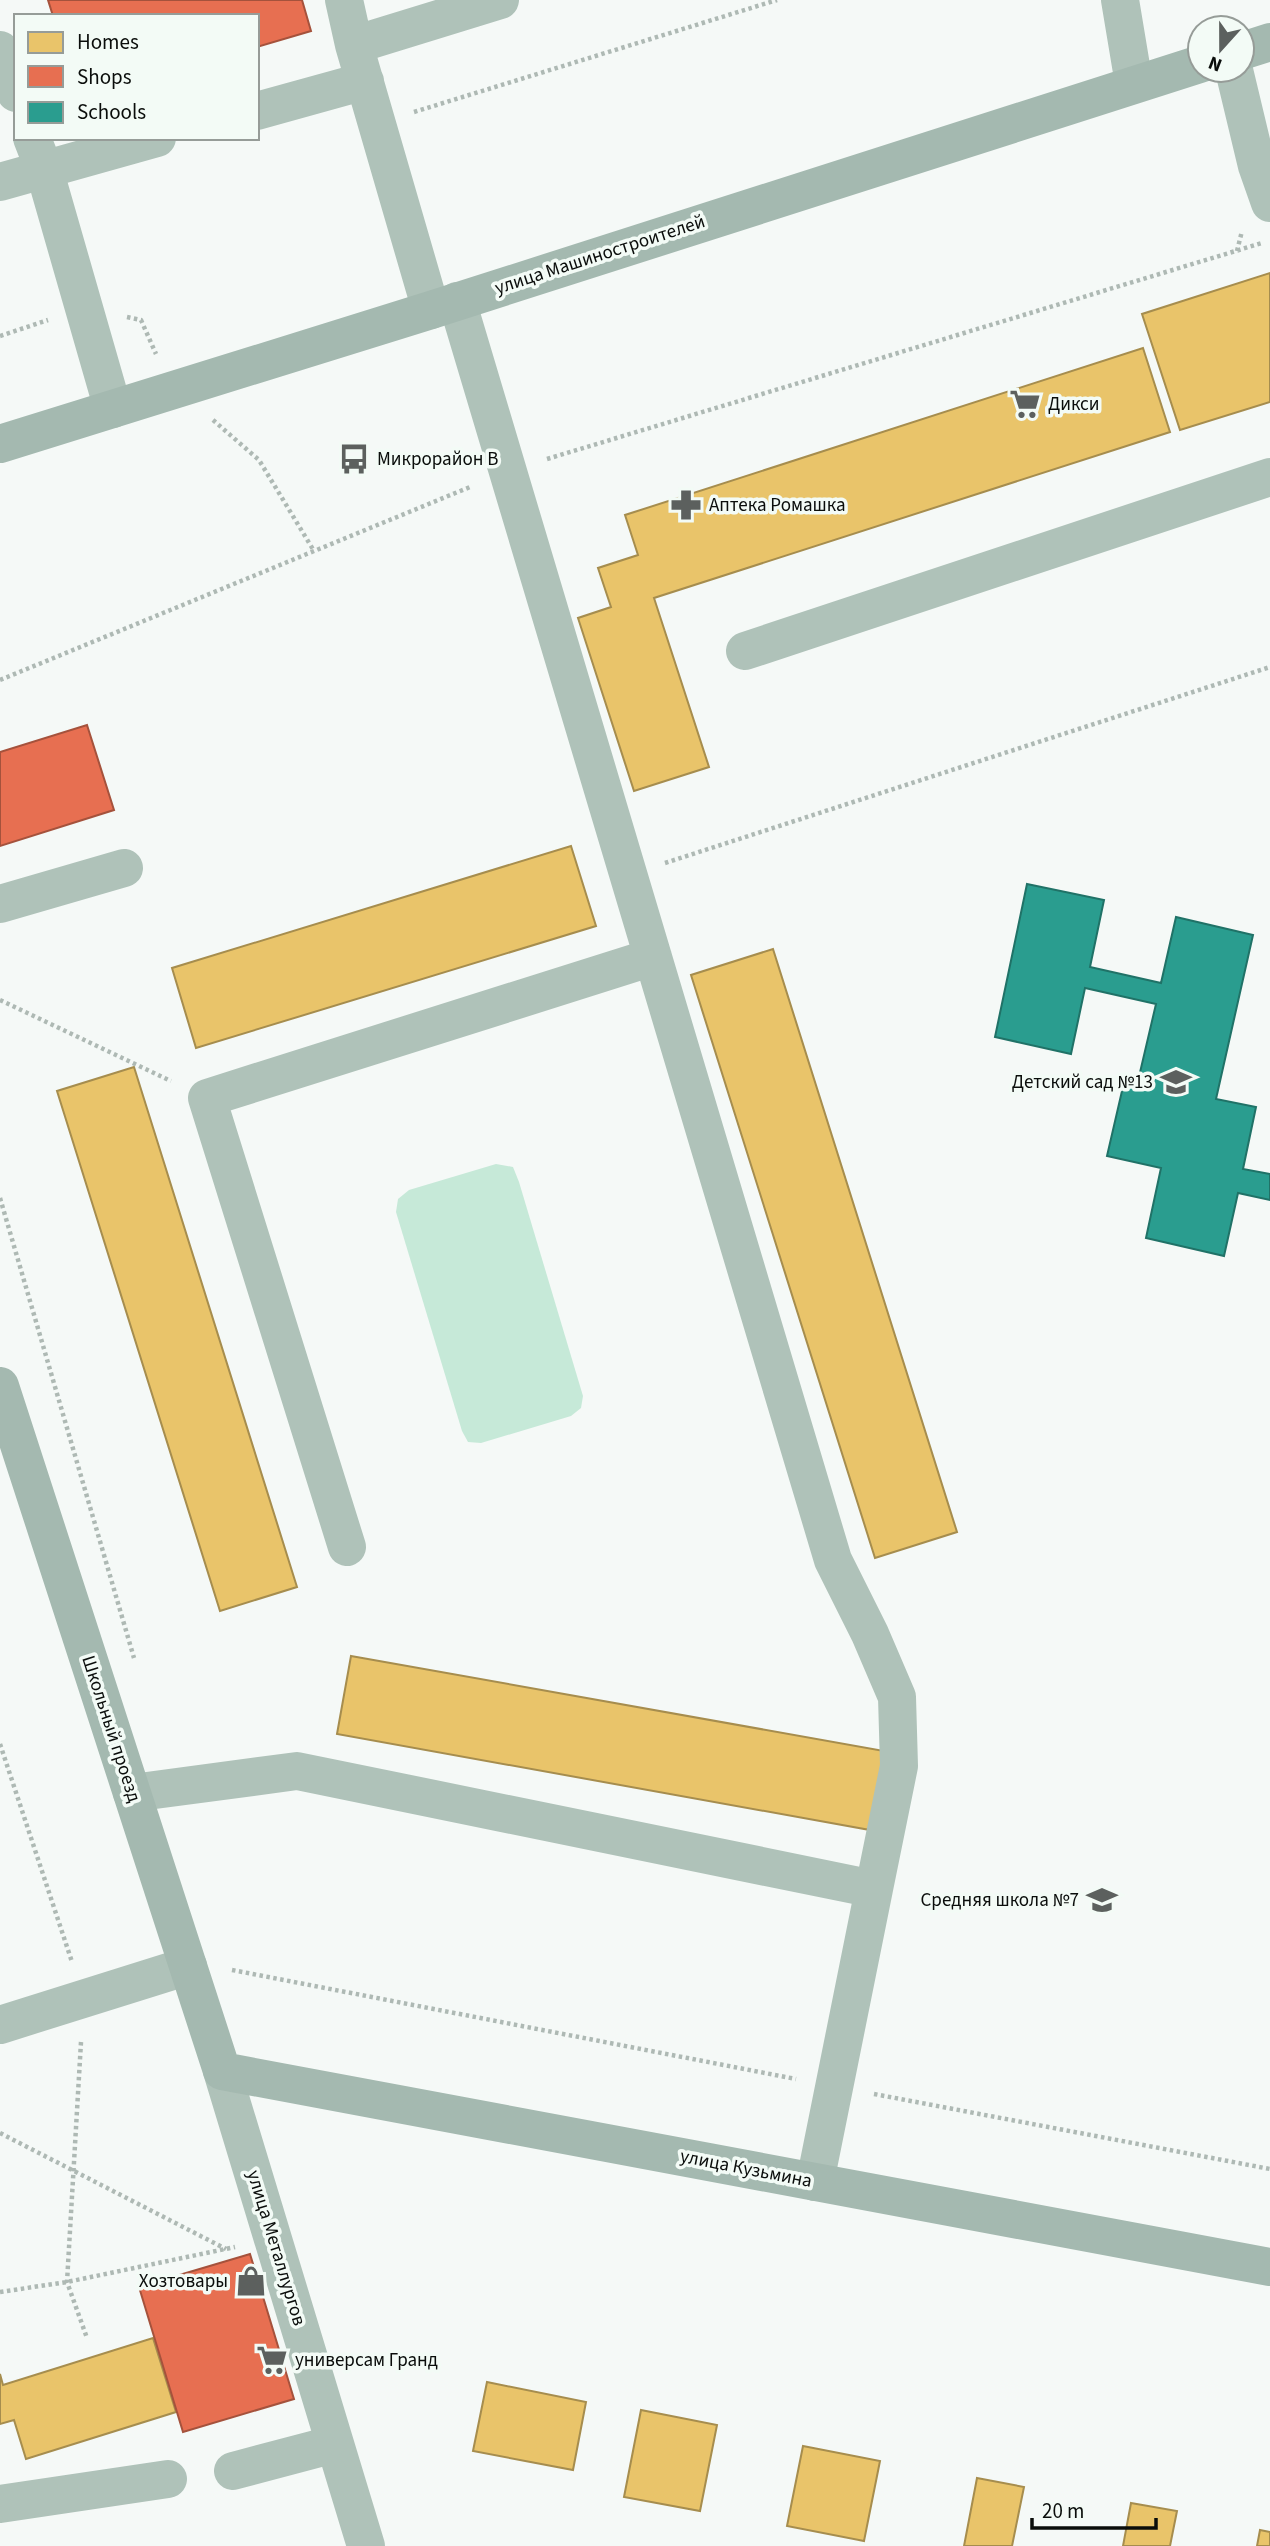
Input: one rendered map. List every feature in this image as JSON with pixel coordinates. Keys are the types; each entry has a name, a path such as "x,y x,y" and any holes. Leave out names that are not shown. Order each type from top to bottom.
{"main road":[{"name":"улица Машиностроителей","path":"0,444 1186,68"},
{"name":"Школьный проезд","path":"0,1386 222,2071"},
{"name":"улица Кузьмина","path":"222,2071 1270,2267"}],"street":[{"path":"344,0 354,45 378,123 507,472 833,1560 870,1634 897,1697 899,1766 815,2182"},
{"path":"354,45 500,0"},
{"path":"1120,0 1134,84"},
{"path":"0,50 14,88"},
{"path":"259,110 365,81"},
{"path":"1237,84 1257,166 1270,203"},
{"path":"0,182 38,154 142,140"},
{"path":"38,154 113,409"},
{"path":"745,650 1270,477"},
{"path":"0,904 124,868"},
{"path":"347,1547 207,1098 653,957"},
{"path":"132,1793 297,1771 874,1889"},
{"path":"0,2025 188,1966"},
{"name":"улица Металлургов","path":"222,2071 366,2546"},
{"path":"233,2471 335,2444"},
{"path":"0,2504 168,2479"}],"path":[{"path":"378,123 778,0"},
{"path":"0,680 507,472 1270,241"},
{"path":"628,875 1270,667"},
{"path":"0,1000 207,1098"},
{"path":"0,1198 137,1667"},
{"path":"228,1958 232,1971 1270,2169"},
{"path":"0,2133 227,2249"},
{"path":"0,2292 273,2240"}],"green space":[{"path":"496,1164 513,1167 519,1182 583,1396 581,1408 571,1416 481,1443 468,1442 462,1431 396,1212 398,1199 409,1190"}],"building: Homes":[{"path":"1270,273 1270,402 1180,430 1142,314"},
{"path":"1143,348 1170,432 654,598 709,767 634,791 578,618 611,607 598,568 638,555 625,515"},
{"path":"571,846 596,926 196,1048 172,968"},
{"path":"773,949 957,1532 875,1558 691,975"},
{"path":"134,1067 297,1587 220,1611 57,1091"},
{"path":"351,1656 884,1751 870,1830 337,1734"},
{"path":"153,2338 176,2412 26,2459 14,2420 0,2424 0,2374 3,2385"},
{"path":"487,2382 586,2402 573,2470 473,2451"},
{"path":"641,2410 717,2425 700,2511 624,2497"},
{"path":"803,2446 880,2461 864,2541 787,2526"},
{"path":"977,2478 1024,2487 1012,2546 964,2546"},
{"path":"1131,2503 1177,2511 1170,2546 1123,2546"},
{"path":"1260,2530 1270,2532 1270,2546 1257,2546"}],"building: Shops":[{"path":"48,0 302,0 311,31 259,46 259,14 52,14"},
{"path":"87,725 114,810 0,846 0,752"},
{"path":"250,2254 294,2399 183,2432 139,2287"}],"building: Schools":[{"path":"1027,884 1104,900 1090,967 1161,983 1176,917 1253,935 1216,1099 1256,1107 1243,1169 1270,1174 1270,1200 1238,1193 1224,1256 1146,1238 1161,1168 1107,1156 1125,1078 1138,1081 1156,1004 1085,988 1071,1054 995,1037"}],"place":[{"name":"Дикси","path":"1025,404"},
{"name":"Микрорайон В","path":"354,459"},
{"name":"Аптека Ромашка","path":"686,505"},
{"name":"Детский сад №13","path":"1176,1082"},
{"name":"Средняя школа №7","path":"1102,1900"},
{"name":"Хозтовары","path":"251,2281"},
{"name":"универсам Гранд","path":"272,2360"}]}
